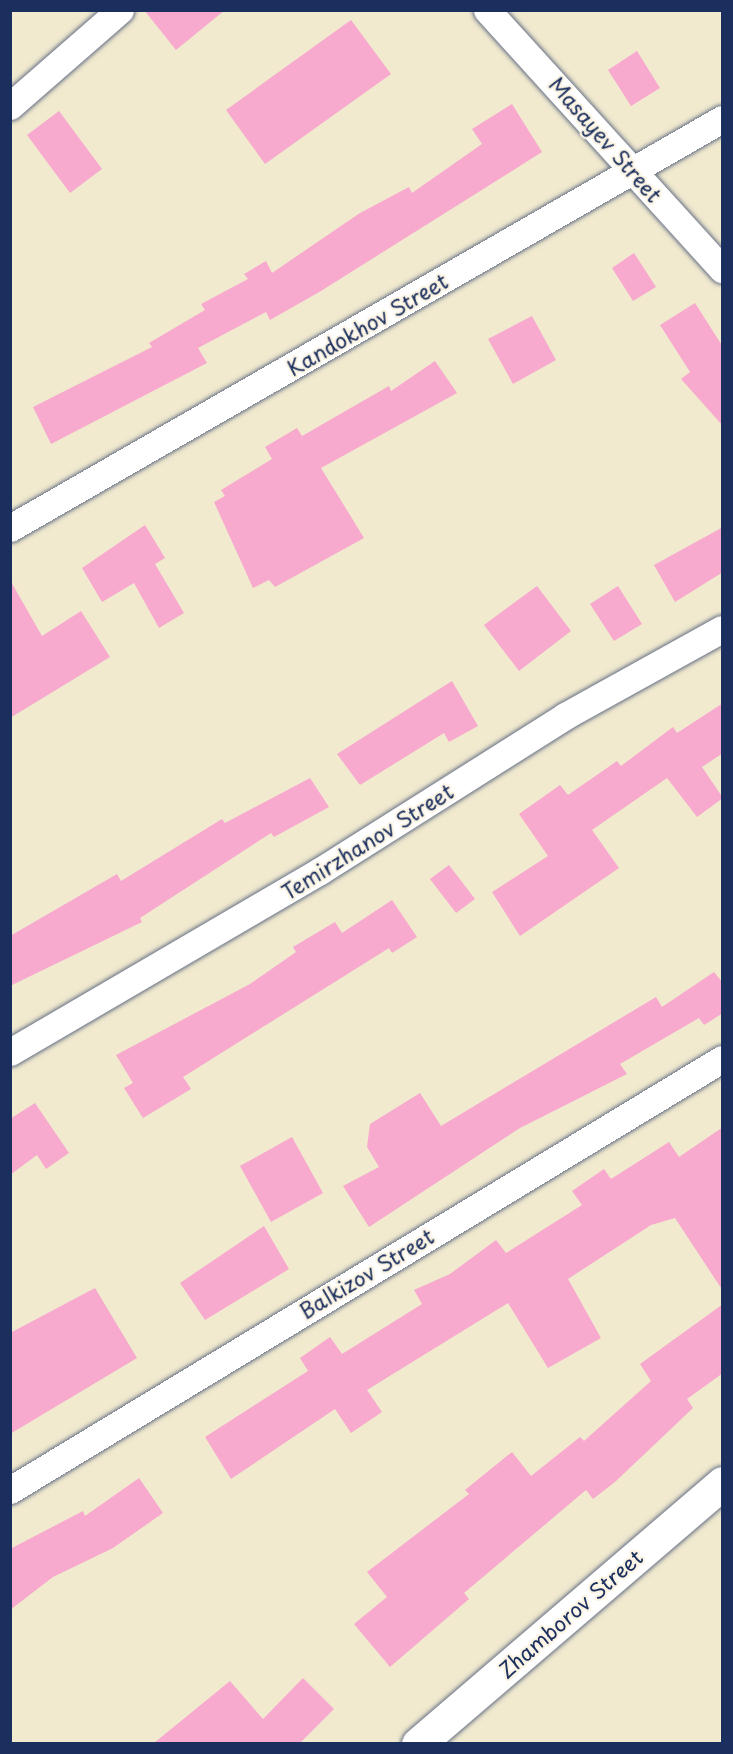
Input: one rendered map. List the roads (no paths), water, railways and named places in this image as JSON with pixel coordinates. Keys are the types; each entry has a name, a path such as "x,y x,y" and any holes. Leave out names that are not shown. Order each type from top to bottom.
{"street":[{"path":"10,106 120,10"},
{"name":"Masayev Street","path":"487,10 637,170 723,269"},
{"name":"Kandokhov Street","path":"10,528 723,119"},
{"name":"Temirzhanov Street","path":"10,1052 320,872 566,716 723,629"},
{"name":"Balkizov Street","path":"10,1490 723,1059"},
{"name":"Zhamborov Street","path":"418,1743 723,1483"}]}
